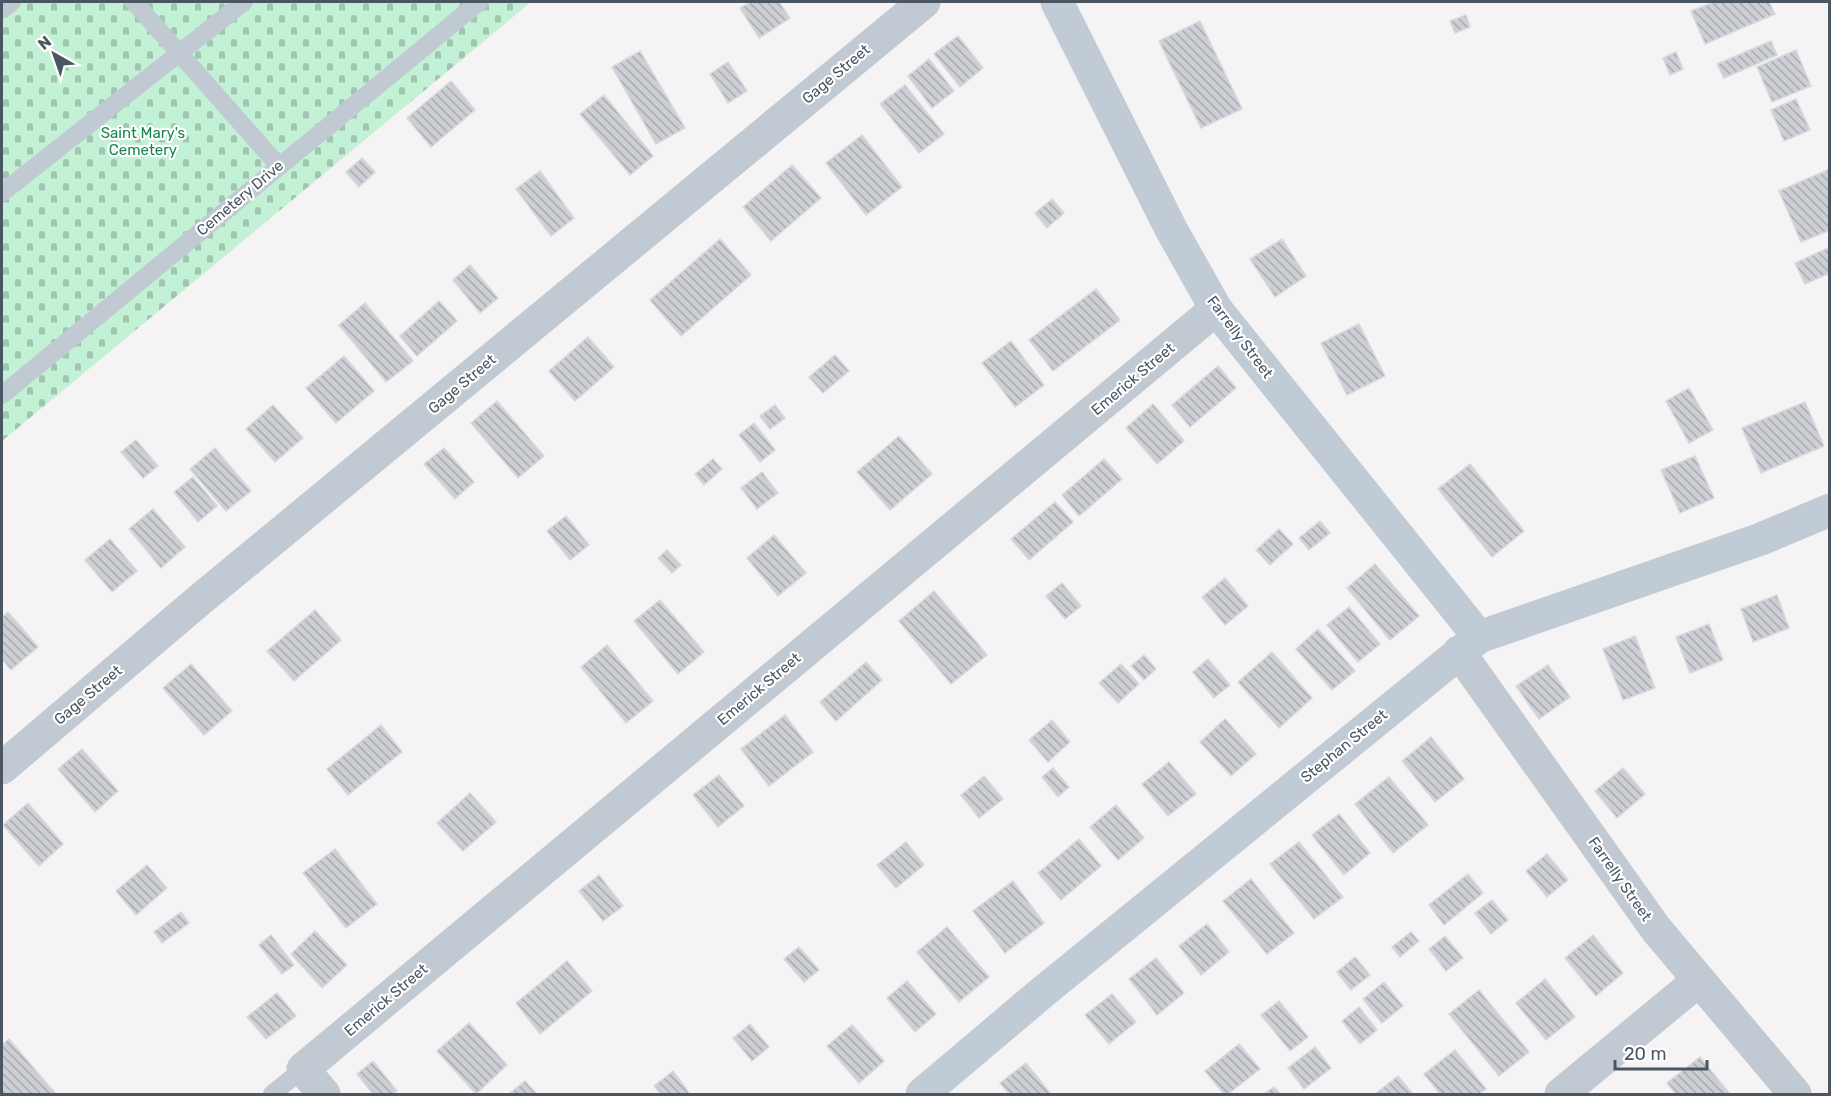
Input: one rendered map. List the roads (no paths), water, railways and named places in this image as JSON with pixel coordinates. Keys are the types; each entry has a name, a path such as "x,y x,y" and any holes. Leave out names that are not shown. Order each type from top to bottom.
{"street":[{"name":"Gage Street","path":"2,768 206,595 924,2"},
{"name":"Farrelly Street","path":"1057,2 1171,229 1216,309 1469,645 1656,929 1796,1095"},
{"name":"Emerick Street","path":"303,1069 1216,309"},
{"name":"Stephan Street","path":"922,1095 1044,991 1469,645 1761,539 1830,510"},
{"path":"1561,1095 1698,981"},
{"path":"303,1069 324,1095"}],"lane":[{"path":"2,10 12,2"},
{"path":"134,2 279,166"},
{"path":"2,193 243,2"},
{"name":"Cemetery Drive","path":"2,396 479,2"},
{"path":"272,1095 303,1069"}],"park label":[{"name":"Saint Mary's Cemetery","path":"143,142"}]}
